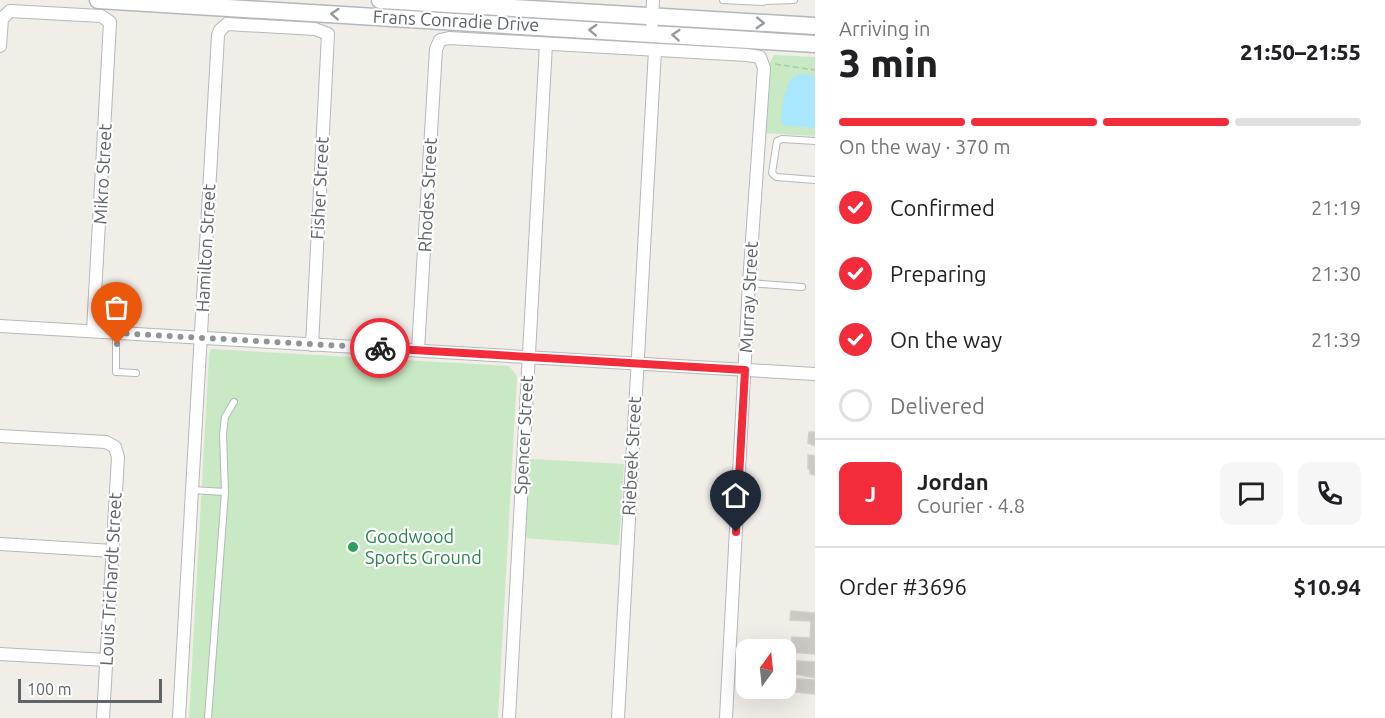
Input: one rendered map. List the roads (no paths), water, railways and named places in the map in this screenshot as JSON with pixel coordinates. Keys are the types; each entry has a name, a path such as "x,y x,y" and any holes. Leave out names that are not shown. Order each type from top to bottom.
{"main road":[{"name":"Frans Conradie Drive","path":"98,0 653,25 815,26"},
{"name":"Frans Conradie Drive","path":"380,0 653,25 815,44"}],"street":[{"name":"Mikro Street","path":"0,46 2,18 10,11 101,16 108,18 110,22 93,331"},
{"name":"Hamilton Street","path":"179,718 220,30 228,24 315,29 325,32"},
{"path":"546,44 653,25"},
{"name":"Murray Street","path":"653,25 761,60 726,718"},
{"name":"Riebeek Street","path":"618,718 653,25"},
{"name":"Fisher Street","path":"312,345 328,39 325,32"},
{"name":"Rhodes Street","path":"418,350 436,49 440,40 449,38 546,44"},
{"name":"Spencer Street","path":"509,718 546,44"},
{"path":"0,326 815,374"},
{"name":"Louis Trichardt Street","path":"0,436 111,443 115,447 118,457 103,718"},
{"path":"0,544 113,551"},
{"path":"0,654 106,660"}],"lane":[{"path":"723,0 794,0"},
{"path":"815,141 782,139 777,141 772,173 776,177 815,180"},
{"path":"749,283 802,287"},
{"path":"116,333 116,372 136,373"},
{"path":"208,718 225,492 223,434 225,417 234,402"},
{"path":"192,490 225,492"}],"water":[{"path":"804,74 815,77 815,128 782,125 782,105 787,87 794,76"}],"place":[{"name":"Goodwood Sports Ground","path":"353,547"}]}
